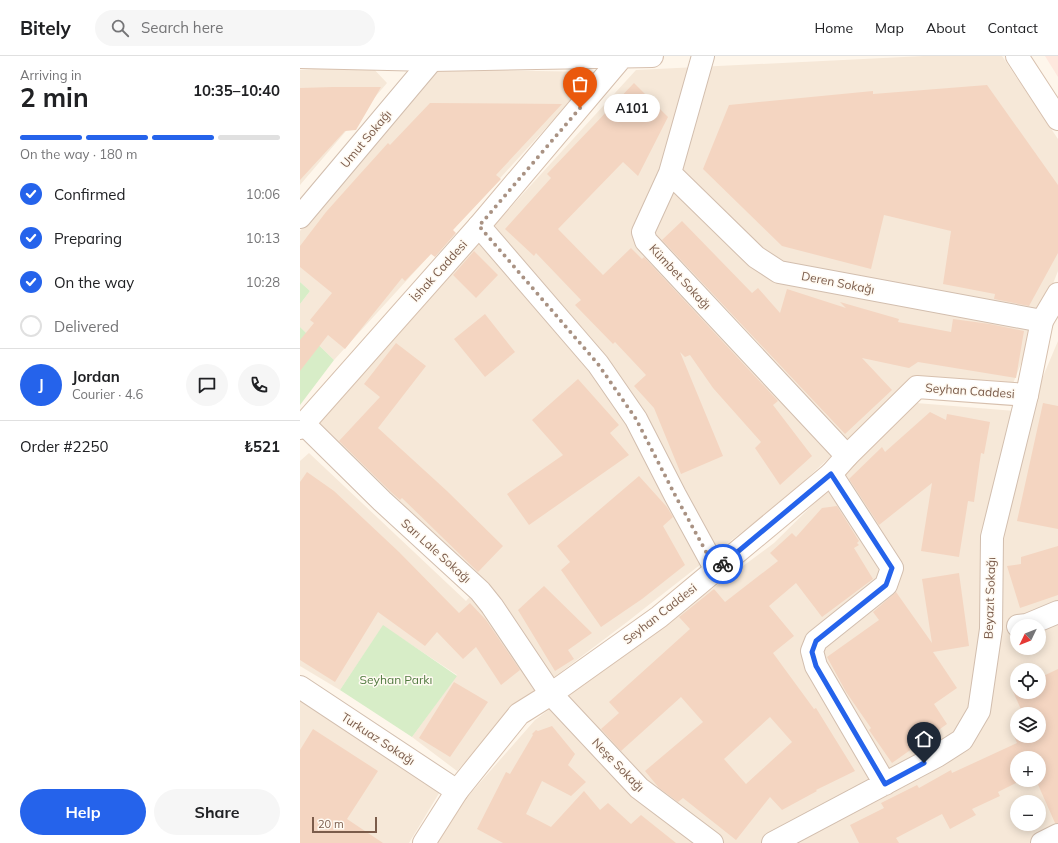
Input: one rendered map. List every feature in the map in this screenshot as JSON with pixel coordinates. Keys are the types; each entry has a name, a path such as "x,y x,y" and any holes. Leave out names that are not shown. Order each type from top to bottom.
{"street":[{"path":"300,57 432,60 652,56"},
{"name":"Kümbet Sokağı","path":"703,56 670,173 643,232 646,241 847,456"},
{"path":"1016,56 1058,119"},
{"name":"İshak Caddesi","path":"302,426 479,226 622,57"},
{"name":"Umut Sokağı","path":"300,217 432,60"},
{"name":"Deren Sokağı","path":"670,173 756,257 779,272 1042,321"},
{"path":"479,226 598,364 636,419 716,570"},
{"name":"Beyazıt Sokağı","path":"774,843 937,756 962,740 979,711 991,629 992,537 1027,395 1042,321 1058,294"},
{"name":"Seyhan Caddesi","path":"424,843 457,791 519,714 551,694 659,617 831,474 847,456 917,387 1027,395"},
{"name":"Sarı Lale Sokağı","path":"302,426 480,591 492,606 551,694"},
{"path":"831,474 892,568 886,585 816,641 812,652 816,666 885,784"},
{"path":"1041,619 1058,612"},
{"path":"991,629 1010,627"},
{"name":"Turkuaz Sokağı","path":"300,687 457,791"},
{"name":"Neşe Sokağı","path":"551,694 638,788 712,843"},
{"path":"1042,843 1058,835"}],"shaded area":[{"path":"924,56 1002,56 1058,139 1058,271 1012,386 913,380 788,496 627,622 512,709 457,771 412,737 457,675 383,626 340,690 300,666 300,461 309,453 466,601 478,587 313,424 636,70"},
{"path":"1045,56 1058,56 1058,77"},
{"path":"370,65 387,83 300,185 300,70"},
{"path":"430,69 597,72 334,360 300,327 300,304 310,291 300,282 300,231"},
{"path":"1058,341 1058,843 437,843 462,803 535,720 774,543 916,403 1028,412"},
{"path":"300,700 441,790 409,843 300,843"}],"green space":[{"path":"300,282 310,291 300,304"},
{"path":"300,327 334,360 300,405"},
{"name":"Seyhan Parkı","path":"383,625 457,676 412,737 340,690"}],"building":[{"path":"634,83 668,117 638,176 623,162 558,229 603,275 631,248 642,259 644,257 778,401 773,405 812,456 780,485 755,448 761,442 713,388 690,355 685,357 680,352 723,456 681,474 654,408 634,386 646,375 615,342 613,344 575,305 581,300 536,253 534,256 505,229 551,178 547,174"},
{"path":"987,85 1058,185 1058,253 1029,306 994,299 995,294 943,284 951,231 884,215 871,269 782,246 703,169 729,105 873,91 873,94"},
{"path":"381,87 356,130 345,131 300,180 300,88"},
{"path":"430,103 562,104 496,175 501,179 453,230 456,233 435,257 431,254 405,281 402,278 345,349 328,335 300,371 300,340 314,323 310,320 332,293 300,267 300,246 326,212 388,143 390,145"},
{"path":"682,221 752,293 758,288 780,313 787,289 846,308 840,302 899,319 898,322 951,332 953,319 990,324 1024,331 1016,378 918,362 909,368 862,358 892,390 845,434 662,240"},
{"path":"474,251 498,275 476,298 453,275"},
{"path":"485,314 515,352 485,377 454,339"},
{"path":"396,343 426,366 378,428 447,491 503,546 478,572 402,498 400,500 391,492 339,441 380,397 364,384"},
{"path":"578,379 619,425 610,433 629,455 529,525 507,494 563,455 532,420"},
{"path":"1043,403 1058,406 1058,529 1017,521"},
{"path":"930,412 946,420 947,414 990,422 984,454 981,453 974,502 968,501 959,557 921,551 932,483 879,525 849,479 882,447 885,452"},
{"path":"307,472 334,491 399,552 459,613 470,603 486,620 520,670 501,685 476,647 463,659 437,632 425,646 378,612 335,682 300,660 300,482"},
{"path":"639,476 667,507 673,517 663,526 685,565 642,599 601,627 561,570 570,562 557,546"},
{"path":"837,506 859,541 857,543 859,545 854,548 873,579 822,617 796,583 769,606 794,636 773,653 814,709 816,708 855,771 816,790 817,791 782,810 770,797 736,840 683,798 678,802 659,788 645,771 703,722 681,697 621,751 601,729 619,713 609,702 690,629 679,617 714,589 725,602 778,561 770,553 792,533 796,537 822,508","holes":["770,717 792,742 746,784 724,759"]},
{"path":"1058,546 1058,595 1020,608 1007,566 1021,564 1021,557"},
{"path":"959,573 969,646 933,652 957,688 934,704 947,724 892,763 869,730 871,728 846,692 827,657 879,620 873,612 896,592 932,643 922,579"},
{"path":"544,586 592,633 568,650 574,659 555,671 518,610"},
{"path":"1058,669 1058,823 1055,823 1046,803 1046,795 1043,795 1039,787 1046,787 1046,751 1010,751 1010,786 998,792 1000,796 972,809 976,815 950,829 942,814 896,838 899,843 859,843 850,825 884,808 881,803 917,785 919,788 951,770 952,773 1017,743 1046,743 1046,707 1020,707 1016,699 1046,699 1046,675"},
{"path":"454,682 488,702 450,757 419,738"},
{"path":"552,726 575,754 568,765 586,782 571,796 542,781 526,814 551,827 584,791 600,810 608,803 631,824 641,815 676,843 503,843 477,829 506,772 510,774 533,735 532,734 536,730 538,731"},
{"path":"313,729 378,771 347,819 383,843 300,843 300,750"}],"way so far":[{"path":"580,108 479,226 598,364 636,419 716,570 723,564"}],"place":[{"name":"A101","path":"580,108"}],"route":[{"path":"723,564 831,474 892,568 886,585 816,641 812,652 816,666 885,784 924,763"}]}
